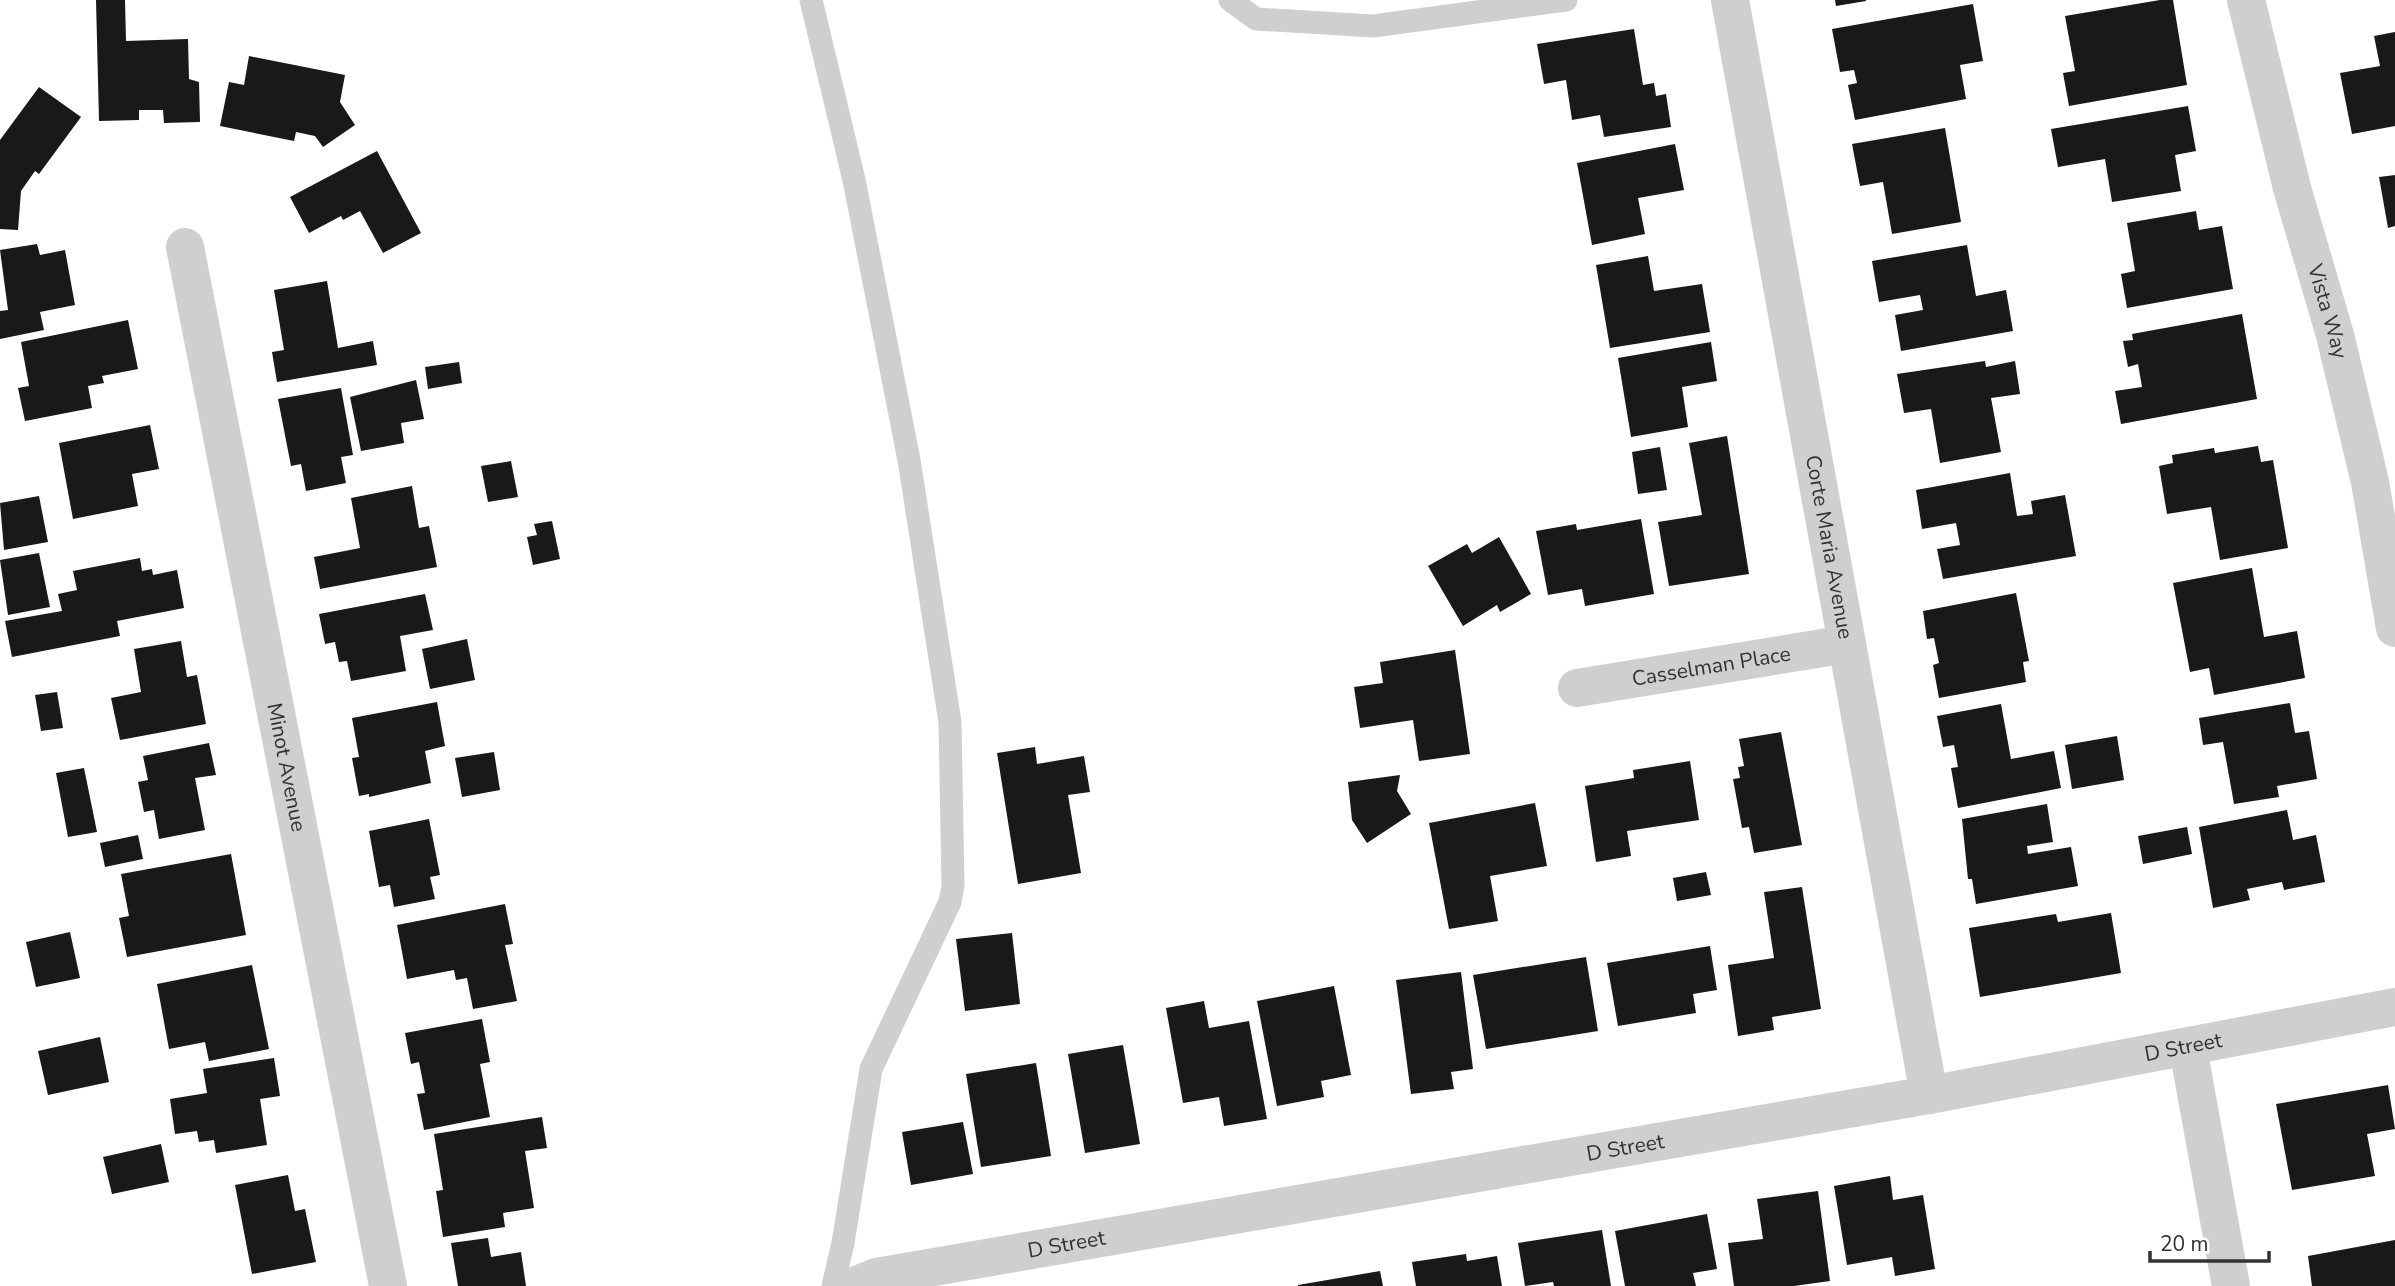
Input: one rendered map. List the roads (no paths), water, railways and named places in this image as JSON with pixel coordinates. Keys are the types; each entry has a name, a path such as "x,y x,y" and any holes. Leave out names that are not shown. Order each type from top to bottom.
{"street":[{"name":"Corte Maria Avenue","path":"1730,0 1929,1095"},
{"name":"Vista Way","path":"2246,0 2292,188 2335,335 2370,482 2395,628"},
{"name":"Minot Avenue","path":"186,247 388,1286"},
{"name":"Casselman Place","path":"1577,688 1847,644"},
{"name":"D Street","path":"854,1286 889,1275 1929,1095 2395,1007"},
{"path":"2188,1048 2231,1286"}],"lane":[{"path":"811,0 854,180 911,474 950,722 953,858 950,902 871,1069 844,1243 833,1286"},
{"path":"1230,0 1256,19 1373,26 1566,0"}]}
